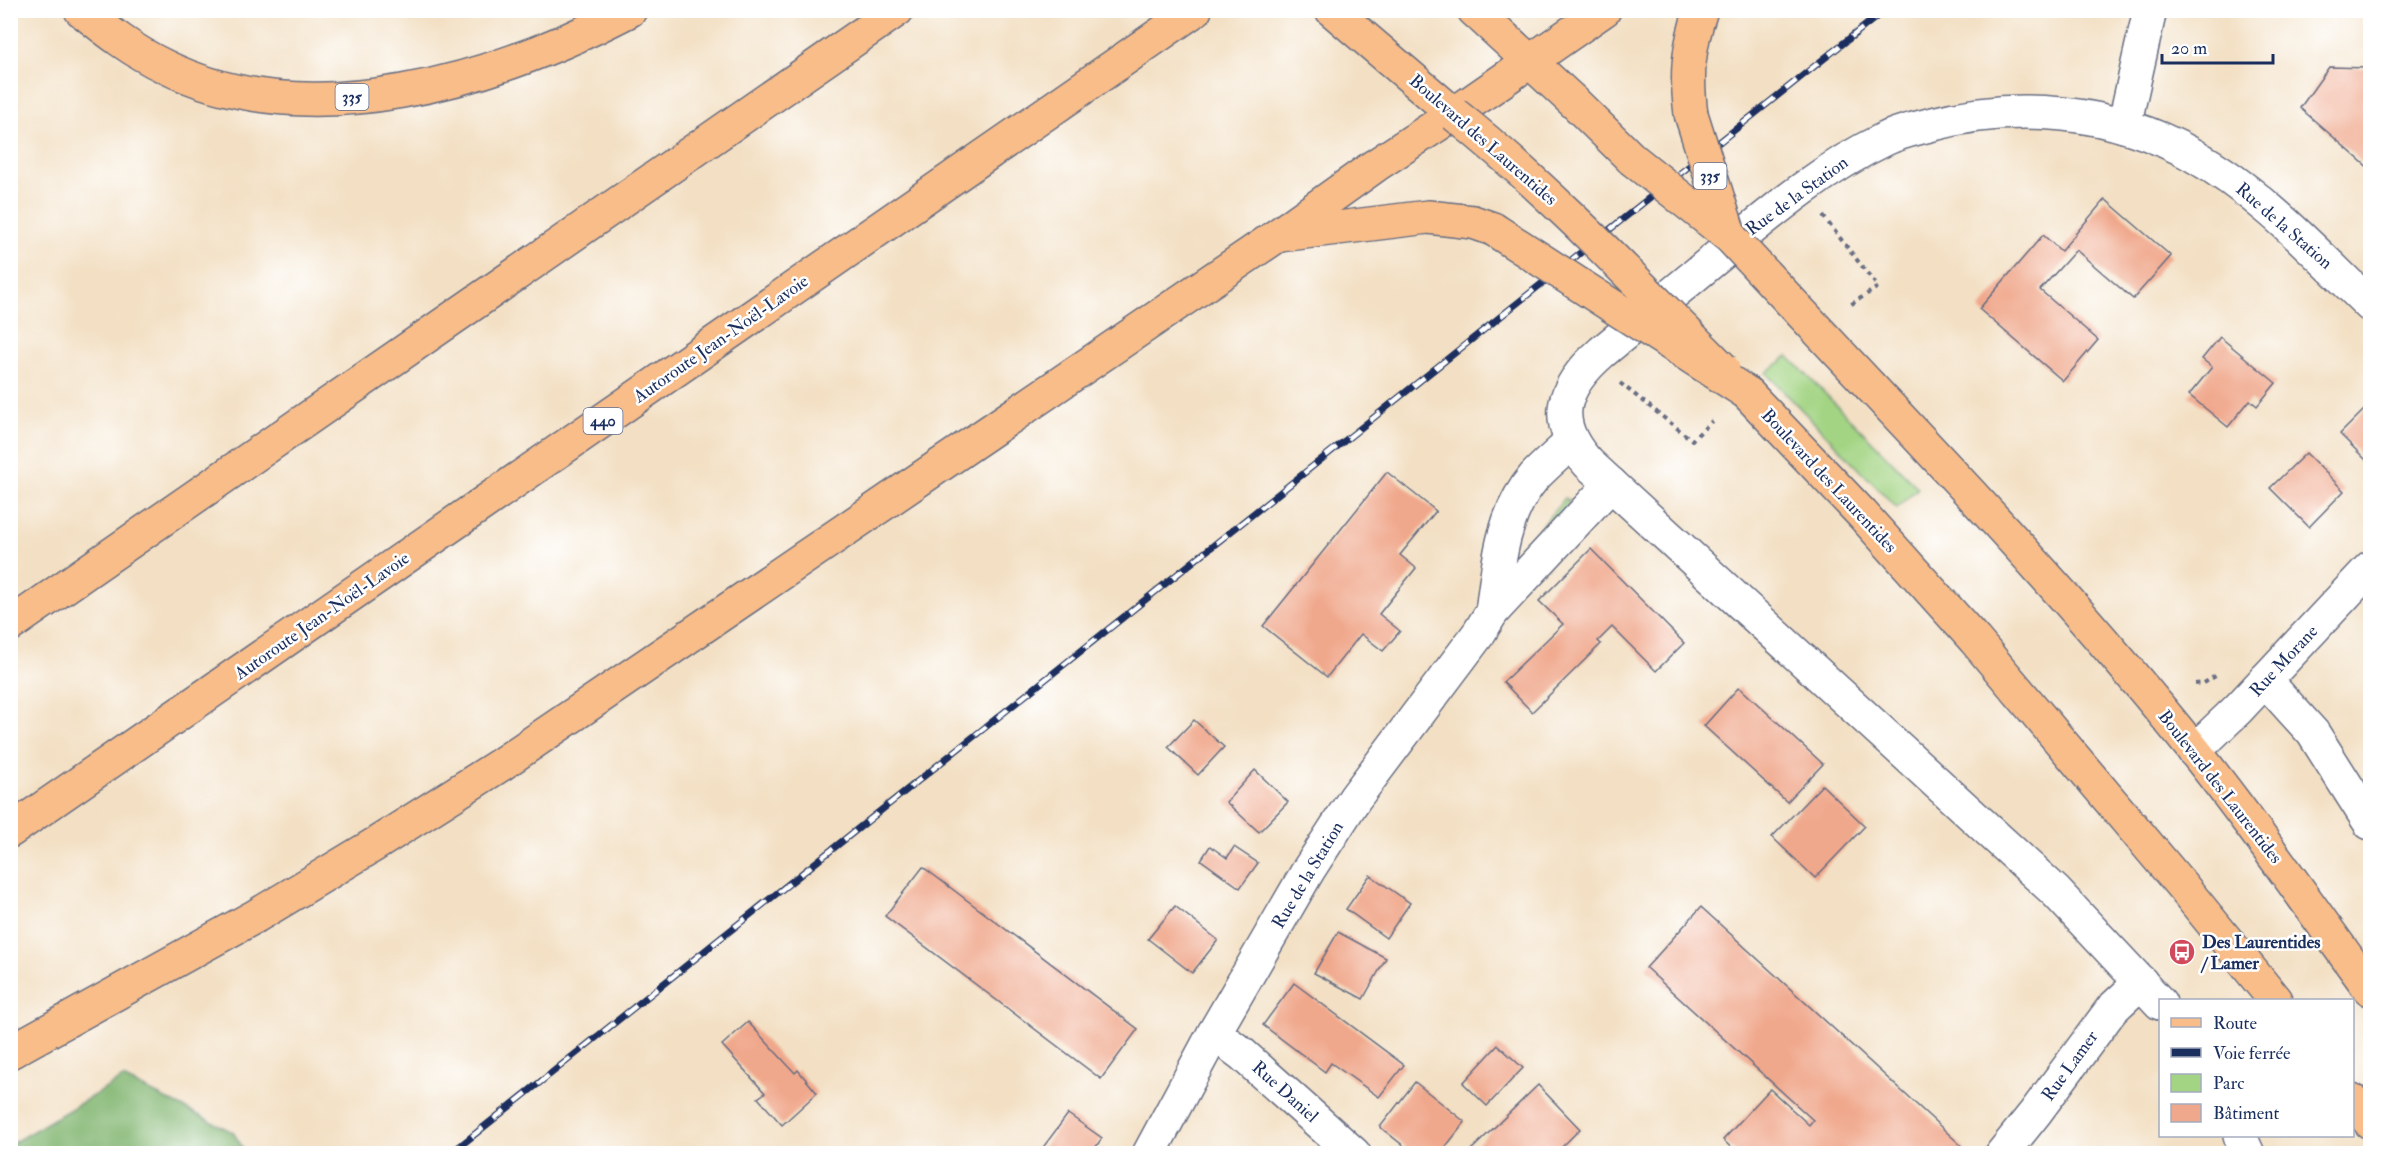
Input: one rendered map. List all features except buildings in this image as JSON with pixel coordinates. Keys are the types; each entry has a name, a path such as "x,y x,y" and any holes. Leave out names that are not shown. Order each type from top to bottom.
{"main road":[{"name":"335","path":"81,10 136,51 190,78 248,92 314,99 380,95 426,87 480,73 553,47 630,10"},
{"path":"10,625 897,10"},
{"name":"Autoroute Jean-Noël-Lavoie","path":"10,831 1195,10"},
{"name":"Boulevard des Laurentides","path":"1332,10 1505,156 1573,220 1747,393 1862,514 1975,640 2191,896 2274,999"},
{"name":"Boulevard des Laurentides","path":"1474,10 1632,159 1730,237 1990,513 2077,610 2194,751 2365,972"},
{"path":"10,1052 256,916 365,851 500,765 1604,10"},
{"name":"335","path":"1701,10 1690,45 1687,81 1691,114 1730,237"},
{"path":"1278,235 1372,225 1402,218 1428,217 1473,222 1493,229 1747,393"},
{"path":"2354,1102 2370,1122"}],"street":[{"path":"2124,126 2150,10"},
{"name":"Rue de la Station","path":"1492,612 1501,550 1516,504 1533,478 1571,442 1566,418 1568,392 1573,382 1592,361 1782,203 1863,150 1888,137 1948,120 2021,111 2095,118 2124,126 2194,155 2234,183 2277,216 2370,305"},
{"path":"1571,442 1589,464 2056,892 2151,993"},
{"name":"Rue de la Station","path":"1149,1154 1214,1033 1309,869 1355,798 1479,633 1492,612 1611,484"},
{"name":"Rue Morane","path":"2194,751 2265,680 2370,568"},
{"path":"2265,680 2313,733 2370,823"},
{"name":"Rue Lamer","path":"2002,1154 2112,1009 2151,993"},
{"name":"Rue Daniel","path":"1214,1033 1242,1054 1354,1154"},
{"path":"2240,1137 2248,1154"}],"path":[{"path":"1827,222 1878,287 1850,305"},
{"path":"1626,387 1692,440 1712,422"},
{"path":"2195,684 2204,683 2223,669"}],"green space":[{"path":"1788,356 1918,488 1897,508 1766,373"},
{"path":"1565,498 1570,501 1529,551 1524,547"},
{"path":"123,1078 233,1132 246,1153 11,1153 11,1144"}],"railway":[{"path":"450,1154 1885,10"}],"place":[{"name":"Des Laurentides / Lamer","path":"2182,952"}]}
